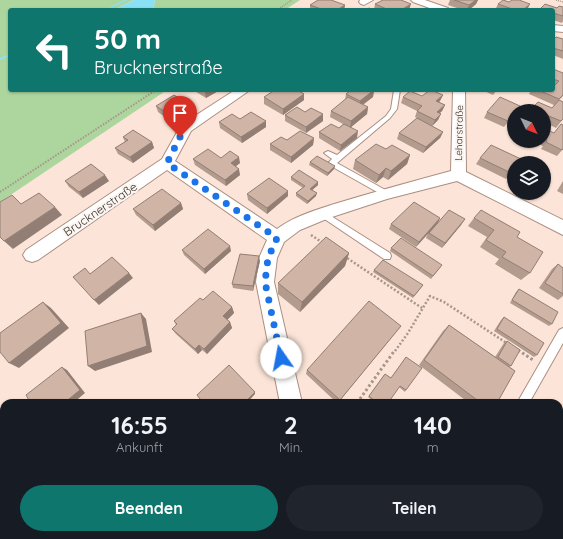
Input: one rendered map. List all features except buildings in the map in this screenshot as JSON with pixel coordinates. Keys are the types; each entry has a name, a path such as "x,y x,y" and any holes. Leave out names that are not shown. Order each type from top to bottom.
{"street":[{"path":"416,0 438,8"},
{"name":"Brucknerstraße","path":"32,255 167,163 186,128 241,92"},
{"name":"Leharstraße","path":"458,175 459,92"},
{"path":"167,163 277,238"},
{"path":"290,399 265,282 268,258 277,238 294,226 323,214 386,194 458,175 563,228"}],"lane":[{"path":"386,194 332,163 388,117 394,109 397,92"},
{"path":"328,153 338,159"},
{"path":"323,214 387,256"},
{"path":"525,399 563,333"}],"path":[{"path":"280,8 292,0"},
{"path":"556,0 563,2"},
{"path":"0,192 153,92"},
{"path":"294,226 329,246"},
{"path":"341,254 422,308"},
{"path":"360,399 402,342 430,296 444,302 544,367"}],"green space":[{"path":"0,0 134,0 117,8 8,8 8,92 164,92 0,202"},
{"path":"155,0 300,0 288,8 153,8"}],"water":[{"path":"134,0 155,0 153,8 117,8"}],"waterway":[{"path":"109,8 126,0"},
{"path":"0,59 8,56"}],"route":[{"path":"180,137 167,163 277,238 268,258 265,282 281,358"}]}
